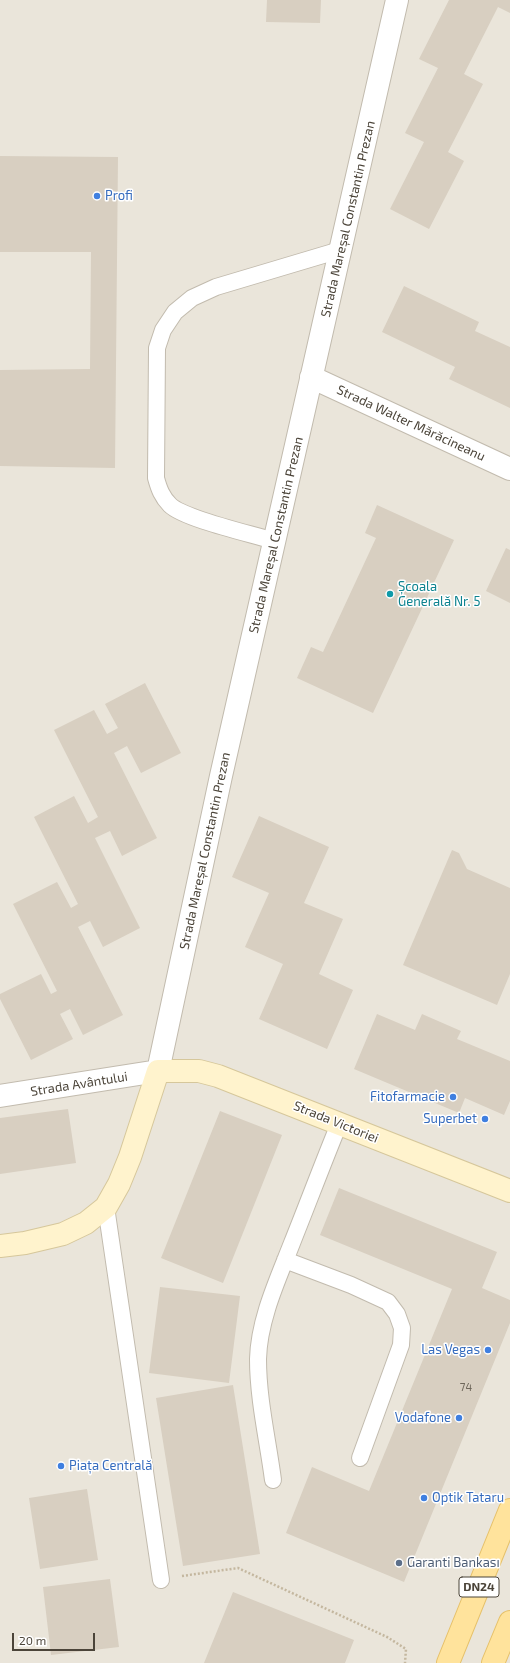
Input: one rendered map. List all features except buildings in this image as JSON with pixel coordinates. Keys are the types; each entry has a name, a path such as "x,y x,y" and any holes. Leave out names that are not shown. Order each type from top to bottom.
{"main road":[{"name":"DN24","path":"448,1663 510,1510"},
{"path":"493,1663 510,1622"}],"street":[{"name":"Strada Mareșal Constantin Prezan","path":"158,1071 221,776 397,0"},
{"name":"Strada Walter Mărăcineanu","path":"311,377 510,469"},
{"name":"Strada Avântului","path":"0,1096 158,1071"},
{"name":"Strada Victoriei","path":"158,1071 199,1071 218,1076 510,1191"},
{"path":"0,1246 63,1234 86,1223 106,1207 119,1184 130,1157 158,1071"}],"lane":[{"path":"274,541 187,515 171,506 160,492 156,478 157,348 163,330 174,312 192,298 216,287 340,250"},
{"path":"274,1480 260,1390 258,1359 261,1335 285,1260 339,1124"},
{"path":"106,1207 161,1580"},
{"path":"285,1260 351,1285 388,1302 397,1314 402,1328 401,1345 360,1458"}],"path":[{"path":"161,1580 238,1568 387,1637 406,1649 405,1663"}],"shaded area":[{"path":"0,0 510,0 510,1663 0,1663"}],"place":[{"name":"Profi","path":"97,196"},
{"name":"Școala Generală Nr. 5","path":"390,594"},
{"name":"Fitofarmacie","path":"453,1097"},
{"name":"Superbet","path":"485,1119"},
{"name":"Las Vegas","path":"488,1350"},
{"name":"Vodafone","path":"459,1418"},
{"name":"Piața Centrală","path":"61,1466"},
{"name":"Optik Tataru","path":"424,1498"},
{"name":"Garanti Bankası","path":"399,1563"}]}
